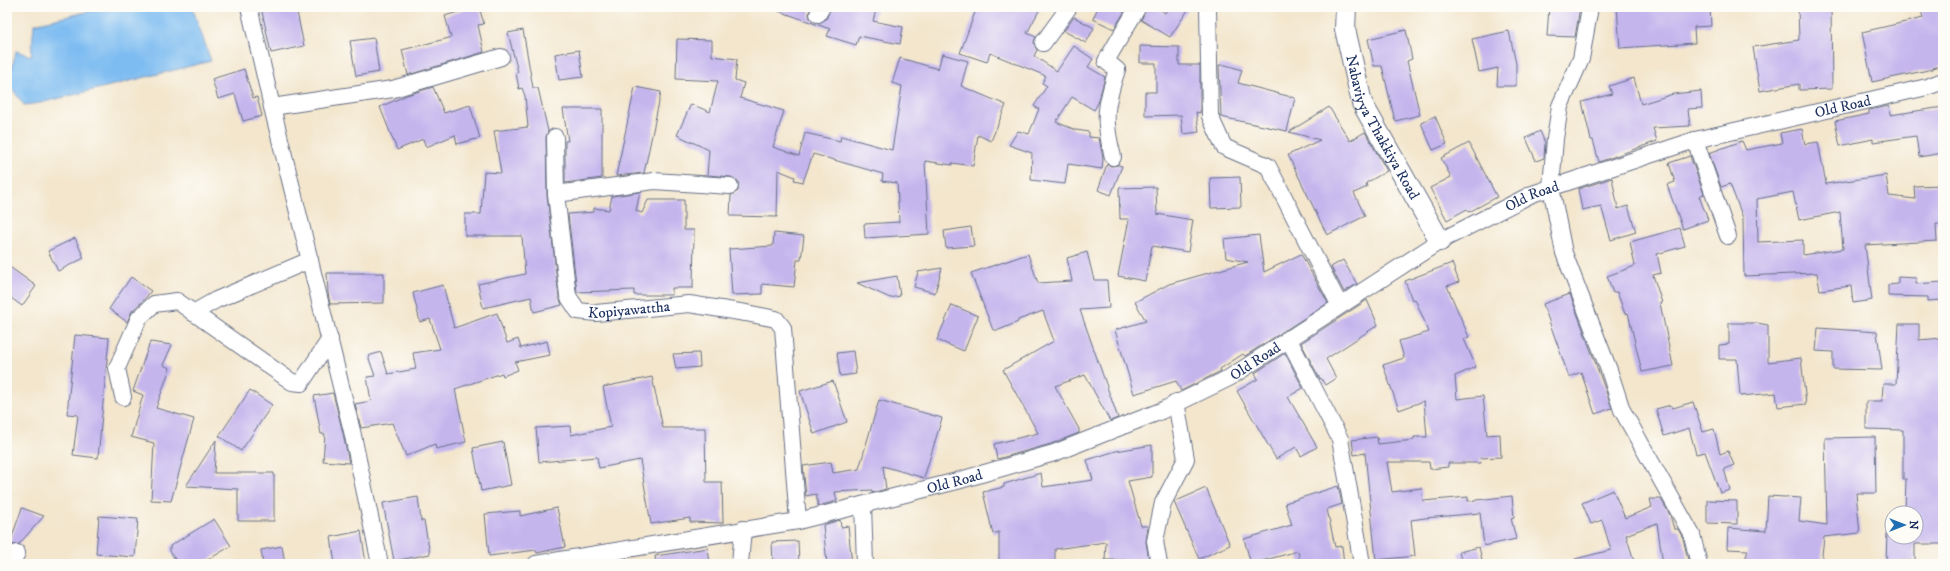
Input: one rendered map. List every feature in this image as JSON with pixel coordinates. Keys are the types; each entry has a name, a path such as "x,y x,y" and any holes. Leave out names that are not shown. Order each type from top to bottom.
{"street":[{"path":"249,7 272,107 352,431 380,564"},
{"path":"1043,44 1069,7"},
{"path":"1113,157 1106,134 1105,112 1117,70 1106,61 1138,7"},
{"path":"1208,7 1210,116 1224,147 1268,166 1339,304"},
{"name":"Nabaviyya Thakkiya Road","path":"1346,7 1346,29 1362,103 1440,240"},
{"path":"1590,7 1581,59 1560,106 1551,187 1564,253 1609,370 1622,410 1692,535 1699,564"},
{"path":"272,107 393,90 501,57"},
{"name":"Old Road","path":"536,564 798,521 957,481 1054,453 1161,411 1176,402 1229,378 1339,304 1440,240 1532,194 1695,140 1927,87 1943,81"},
{"name":"Kopiyawattha","path":"555,138 556,194 568,296 578,311 596,313 689,304 746,313 776,320 783,328 798,521"},
{"path":"1695,140 1728,236"},
{"path":"556,194 654,181 730,186"},
{"path":"193,312 216,300 310,260"},
{"path":"123,397 117,368 139,318 154,304 177,301 292,382 301,383 330,339"},
{"path":"1288,338 1340,439 1362,564"},
{"path":"1159,564 1155,540 1163,503 1186,459 1176,402"},
{"path":"863,505 865,564"},
{"path":"740,564 743,529"}],"water":[{"path":"108,7 192,7 211,61 40,103 24,105 8,83 16,51 31,56 34,24"}],"building":[{"path":"261,7 296,7 304,46 271,53"},
{"path":"474,7 479,7 484,24 478,25 484,52 408,75 402,50 451,37 445,16"},
{"path":"773,7 811,7 809,14 810,18 818,23 826,19 831,7 877,7 873,21 903,27 900,44 859,36 856,45 827,36 830,29 773,9"},
{"path":"977,7 1041,7 1027,33 1036,37 1034,42 1037,50 1034,56 1057,71 1074,46 1093,59 1088,67 1105,77 1098,103 1094,110 1072,97 1056,122 1076,130 1089,132 1089,137 1099,138 1103,158 1102,169 1068,164 1065,184 1031,180 1032,153 1009,145 1018,131 1029,134 1039,109 1034,106 1047,86 1042,83 1046,76 990,53 987,62 960,53"},
{"path":"1098,7 1122,7 1126,9 1114,29 1093,19"},
{"path":"1147,7 1156,7 1165,13 1169,7 1190,7 1170,37 1141,20"},
{"path":"1549,7 1580,7 1575,37 1547,36"},
{"path":"1617,7 1710,7 1711,26 1694,27 1695,43 1620,48"},
{"path":"1798,7 1831,7 1832,89 1799,90 1799,84 1760,91 1753,47 1799,40"},
{"path":"1920,7 1943,7 1943,65 1933,69 1872,82 1862,32 1923,18"},
{"path":"1074,17 1094,28 1086,43 1064,31"},
{"path":"523,30 533,88 538,88 548,131 546,137 547,195 559,297 562,305 534,312 531,297 483,308 478,284 525,274 522,236 465,236 465,214 481,214 484,172 501,173 494,131 528,127 525,96 522,88 519,89 516,73 518,72 508,33"},
{"path":"1406,30 1412,59 1407,61 1420,115 1395,121 1382,66 1374,66 1368,39"},
{"path":"1509,31 1516,64 1516,86 1497,86 1498,68 1479,72 1472,39"},
{"path":"374,38 379,72 356,76 350,41"},
{"path":"677,39 712,40 712,56 737,59 735,80 744,83 740,98 784,111 773,147 799,156 805,133 840,141 841,136 892,150 902,86 892,83 900,58 938,69 942,54 968,61 961,86 1006,105 991,141 978,135 973,166 925,161 929,234 865,238 864,224 899,222 897,183 882,181 883,174 813,154 803,182 794,180 795,177 778,170 777,217 730,216 731,195 738,191 738,181 731,177 707,175 709,150 677,135 691,104 710,112 718,81 676,79"},
{"path":"1140,46 1179,47 1179,65 1200,65 1200,113 1196,112 1199,132 1183,134 1181,115 1145,116 1145,92 1156,92 1156,63 1140,63"},
{"path":"579,50 583,77 559,80 555,54"},
{"path":"1219,65 1226,65 1242,70 1238,83 1295,98 1287,131 1221,117"},
{"path":"244,69 253,98 257,97 262,116 243,121 235,94 218,99 212,79"},
{"path":"1634,78 1641,104 1673,94 1701,91 1702,108 1688,109 1690,126 1653,128 1657,141 1599,162 1593,140 1591,140 1582,102 1612,94 1609,86"},
{"path":"433,87 444,113 470,105 480,138 457,144 455,135 426,147 423,139 397,150 380,107 407,95"},
{"path":"635,87 661,92 644,173 616,176"},
{"path":"1889,106 1890,115 1943,107 1943,153 1919,157 1916,136 1873,142 1873,139 1840,146 1835,121 1869,114 1869,110"},
{"path":"1329,107 1350,141 1365,132 1387,171 1366,183 1367,187 1354,193 1365,216 1327,235 1288,155 1320,140 1289,132"},
{"path":"563,109 602,109 602,178 565,183 565,141 568,141"},
{"path":"1435,116 1447,144 1433,150 1421,123"},
{"path":"1802,129 1805,144 1818,142 1826,184 1886,175 1889,196 1915,199 1914,186 1943,185 1943,224 1936,224 1937,241 1865,245 1872,300 1853,303 1851,286 1820,290 1817,273 1744,276 1743,218 1730,184 1721,187 1709,153 1742,141 1746,150 1782,143 1780,133","holes":["1793,192 1799,220 1840,212 1843,249 1803,255 1803,240 1758,242 1757,199"]},
{"path":"1540,131 1545,143 1544,158 1536,161 1526,138"},
{"path":"1469,143 1497,197 1469,212 1467,209 1447,220 1430,188 1451,177 1441,158"},
{"path":"1690,156 1704,194 1699,196 1708,220 1683,229 1667,185 1675,182 1669,163"},
{"path":"1107,164 1111,166 1122,166 1111,195 1098,190"},
{"path":"1240,177 1241,207 1211,208 1210,178"},
{"path":"1612,178 1618,209 1628,206 1636,232 1611,240 1601,206 1582,210 1578,189"},
{"path":"1156,187 1157,214 1193,220 1188,252 1152,246 1145,281 1118,276 1129,219 1120,219 1119,188"},
{"path":"640,192 636,211 642,213 648,200 684,200 684,230 694,230 693,288 672,288 672,295 634,295 634,290 577,292 568,214 594,212 594,208 609,210 612,196"},
{"path":"971,227 974,246 946,248 944,231"},
{"path":"1680,228 1685,246 1657,254 1661,273 1653,275 1662,303 1660,303 1673,366 1642,372 1628,313 1625,314 1617,292 1613,293 1607,276 1635,266 1630,242"},
{"path":"774,233 804,236 801,260 797,260 794,287 762,284 762,294 732,295 729,249 773,246"},
{"path":"1259,235 1264,272 1301,254 1328,303 1245,356 1243,354 1220,369 1221,371 1181,391 1176,381 1134,394 1115,330 1146,321 1135,302 1169,284 1248,262 1226,258 1224,239"},
{"path":"75,238 84,258 58,271 48,251"},
{"path":"1087,252 1094,280 1107,280 1109,308 1080,310 1118,418 1110,421 1085,375 1055,386 1079,429 1079,433 1051,444 997,459 994,444 1038,433 1003,370 1054,341 1043,311 1018,320 1018,322 999,330 993,330 971,273 1028,254 1038,283 1072,281 1067,258"},
{"path":"1343,260 1357,284 1344,292 1331,267"},
{"path":"1452,263 1459,282 1447,286 1469,337 1464,339 1476,367 1455,376 1457,399 1483,396 1487,435 1500,434 1501,457 1480,458 1481,463 1448,463 1448,467 1430,469 1429,462 1387,462 1392,492 1421,488 1423,501 1468,497 1468,501 1512,496 1514,517 1511,518 1516,539 1484,546 1480,513 1411,520 1415,556 1376,560 1365,453 1354,455 1352,440 1377,437 1378,444 1414,440 1414,437 1427,437 1424,401 1399,410 1383,365 1404,358 1399,341 1429,332 1415,299 1412,300 1405,281"},
{"path":"7,265 36,286 22,306 7,295"},
{"path":"942,268 935,293 914,287 918,272"},
{"path":"327,273 384,273 384,303 330,304"},
{"path":"897,276 900,296 890,298 857,283"},
{"path":"131,277 151,291 132,311 127,322 109,309"},
{"path":"1898,277 1916,278 1916,284 1943,282 1943,300 1928,301 1928,297 1888,296 1888,285 1898,284"},
{"path":"443,285 454,328 497,313 507,343 518,339 521,348 547,341 550,355 515,362 518,370 503,376 502,373 455,389 466,442 436,449 435,444 406,456 392,423 361,428 355,404 371,401 367,377 375,376 368,356 381,352 388,374 416,369 413,353 440,349 430,319 420,322 413,293"},
{"path":"1570,294 1612,408 1595,414 1581,372 1569,377 1543,304"},
{"path":"1367,300 1378,325 1326,359 1336,378 1325,385 1321,378 1320,379 1301,343"},
{"path":"952,305 978,316 964,351 937,340"},
{"path":"1729,323 1757,323 1768,325 1768,362 1801,358 1806,404 1778,407 1776,393 1740,396 1737,359 1719,359 1719,345 1729,344"},
{"path":"1899,324 1919,324 1919,340 1943,338 1943,544 1924,544 1924,505 1905,505 1906,479 1903,479 1903,430 1866,429 1866,401 1882,401 1883,384 1896,384"},
{"path":"1818,328 1877,332 1882,370 1833,369 1833,352 1816,351"},
{"path":"75,335 109,338 98,458 73,455 78,415 67,414"},
{"path":"150,342 172,345 163,365 170,368 156,408 194,419 171,501 151,500 154,443 131,437 143,395 133,391"},
{"path":"853,351 856,374 840,376 837,353"},
{"path":"699,353 700,367 676,369 673,354"},
{"path":"1285,353 1303,388 1288,397 1317,447 1301,456 1296,447 1276,459 1237,391 1258,379 1255,373"},
{"path":"652,377 663,428 705,428 706,482 722,482 723,523 690,522 690,518 651,524 640,460 599,468 597,457 539,462 536,428 570,426 571,435 611,427 603,387"},
{"path":"833,381 847,422 814,434 800,391"},
{"path":"250,390 272,405 241,451 219,436"},
{"path":"333,393 349,463 323,461 325,434 321,434 314,396"},
{"path":"879,400 942,418 924,478 883,466 886,489 872,493 872,490 835,492 837,501 818,506 816,494 806,496 803,466 831,462 833,473 859,469"},
{"path":"1693,402 1703,432 1714,429 1720,454 1728,451 1734,465 1724,469 1730,490 1720,493 1705,452 1696,454 1689,428 1664,436 1656,409 1671,405 1673,408"},
{"path":"1875,437 1876,493 1856,493 1860,533 1824,537 1821,564 1744,564 1748,550 1727,549 1728,528 1766,531 1768,496 1801,498 1799,521 1827,525 1825,438"},
{"path":"216,440 214,473 274,473 274,521 238,521 238,489 186,486"},
{"path":"503,442 511,485 481,491 473,448"},
{"path":"1152,445 1152,477 1128,481 1141,526 1148,526 1146,542 1149,560 1105,560 1106,542 1055,549 1055,564 999,564 999,532 993,534 983,492 1004,487 1004,484 1041,473 1043,487 1093,480 1087,460 1116,451"},
{"path":"1338,486 1342,504 1327,509 1335,547 1342,546 1344,564 1300,564 1298,551 1251,564 1244,539 1292,525 1285,503"},
{"path":"1206,488 1230,545 1199,559 1174,502"},
{"path":"1613,490 1625,518 1652,507 1650,499 1661,499 1670,515 1674,529 1678,529 1683,538 1689,564 1663,564 1657,523 1626,535 1635,564 1575,564 1575,559 1611,550 1602,520 1591,524 1582,503"},
{"path":"418,497 421,521 424,521 430,554 394,561 383,503"},
{"path":"1707,500 1737,501 1737,524 1707,523"},
{"path":"22,508 44,516 19,544 12,545 7,551"},
{"path":"557,508 565,547 537,553 536,550 489,556 485,514 520,511 520,516"},
{"path":"99,516 138,519 135,557 96,554"},
{"path":"214,519 231,546 201,564 178,564 170,551 170,546"},
{"path":"840,520 841,527 848,526 852,564 827,564 823,525"},
{"path":"361,531 366,564 335,564 331,537"},
{"path":"798,541 799,564 773,564 772,542"},
{"path":"1887,545 1915,545 1915,561 1886,561"},
{"path":"282,546 285,564 263,564 261,550"},
{"path":"1479,547 1483,564 1462,564 1459,552"},
{"path":"708,548 710,564 656,564 655,556"}]}
